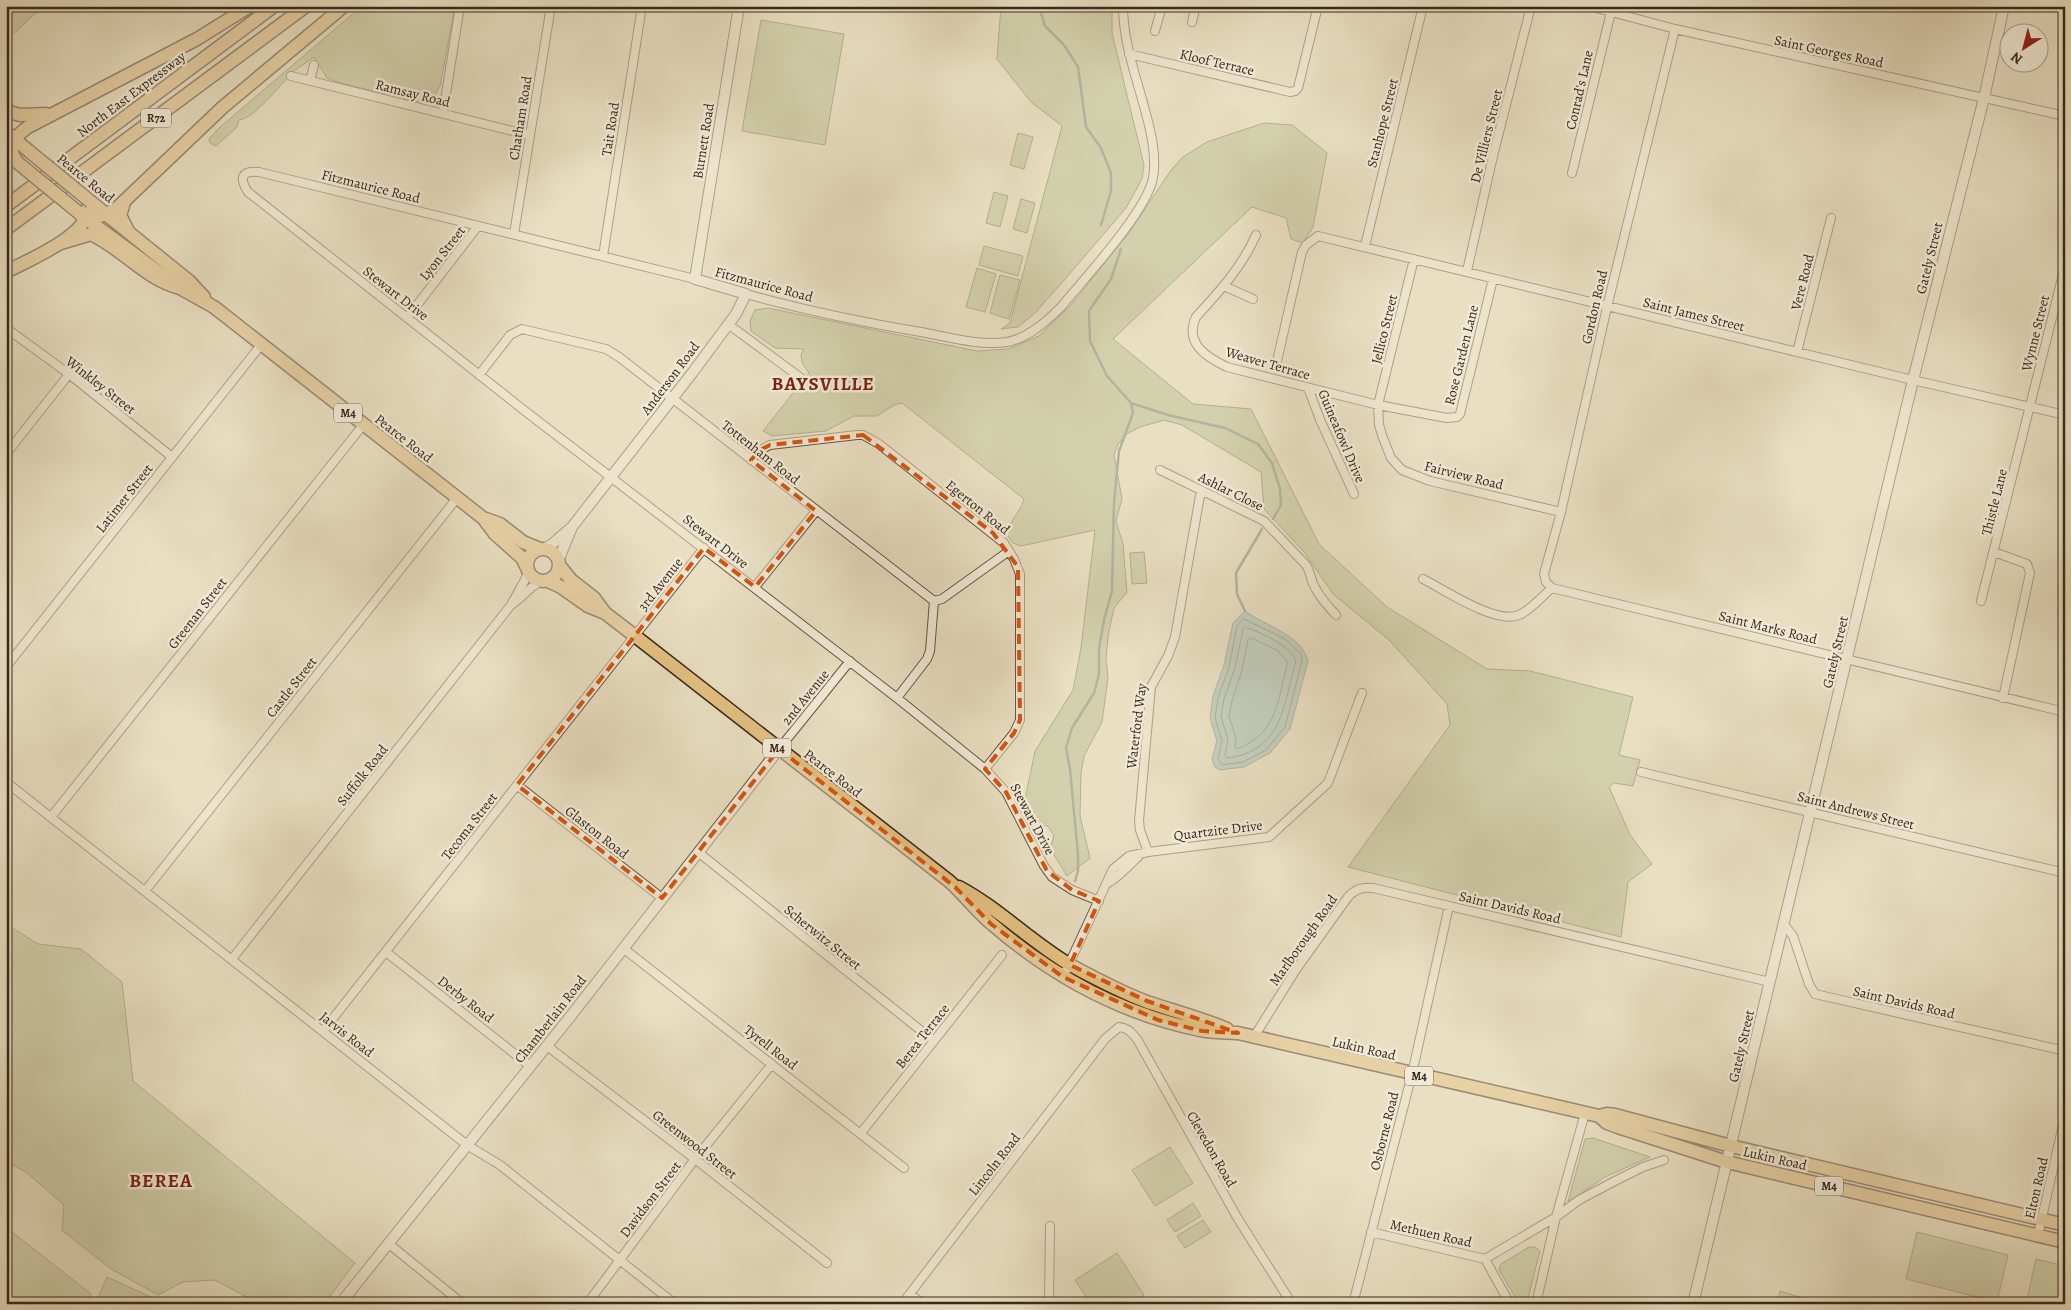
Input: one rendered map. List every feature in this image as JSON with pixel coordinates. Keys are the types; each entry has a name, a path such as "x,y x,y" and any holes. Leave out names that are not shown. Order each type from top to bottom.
{"main road":[{"path":"9,144 36,121 197,39 250,6"},
{"name":"North East Expressway","path":"6,206 274,6"},
{"name":"R72","path":"6,229 306,6"},
{"path":"108,214 223,107 344,6"},
{"path":"6,111 20,115 32,115 62,109"},
{"name":"Pearce Road","path":"9,144 28,150 77,190 86,211"},
{"name":"Pearce Road","path":"9,144 11,153 18,163 86,211 180,288 214,307"},
{"path":"125,200 120,215 128,231"},
{"path":"61,243 80,227 86,211"},
{"name":"Pearce Road","path":"86,211 108,214 189,281 214,307 483,518 495,534 522,558 532,577 561,587 588,606 605,613 949,881 991,924 1064,977 1102,998"},
{"path":"6,272 61,243 85,234 91,234 104,240 157,280 180,288"},
{"name":"Pearce Road","path":"483,518 500,524 524,542 553,553 571,580 594,598 605,613"},
{"path":"528,569 530,556 542,549"},
{"path":"545,581 557,574 559,563"},
{"name":"Pearce Road","path":"949,881 975,896 1070,965 1107,984"},
{"name":"Lukin Road","path":"1107,984 1146,1002 1205,1020 1238,1033 1584,1113 1599,1116 1607,1114 1616,1115 1731,1146 2065,1225"},
{"name":"Lukin Road","path":"1102,998 1158,1020 1202,1031 1238,1033"},
{"name":"Lukin Road","path":"1599,1116 1607,1123 1618,1127 1727,1162 2065,1242"}],"street":[{"path":"443,113 460,6"},
{"name":"Chatham Road","path":"514,234 551,6"},
{"name":"Tait Road","path":"603,256 642,6"},
{"name":"Burnett Road","path":"695,279 739,6"},
{"name":"Fitzmaurice Road","path":"287,223 248,192 242,183 245,174 251,171 259,172 695,279 836,317 961,340 1008,342 1036,329 1060,307 1140,208 1153,180 1154,166 1150,134 1129,54 1124,29 1123,6"},
{"path":"1155,31 1162,6"},
{"path":"1192,22 1196,6"},
{"name":"Kloof Terrace","path":"1129,54 1290,92 1298,88 1318,6"},
{"name":"Stanhope Street","path":"1365,246 1424,6"},
{"name":"De Villiers Street","path":"1467,272 1493,156 1531,6"},
{"name":"Saint Georges Road","path":"1589,6 1674,29 2065,116"},
{"name":"Gately Street","path":"1693,1304 1913,380 1984,98 2004,6"},
{"name":"Conrad's Lane","path":"1572,173 1611,12"},
{"name":"Gordon Road","path":"1552,588 1546,582 1544,574 1561,512 1607,307 1674,29"},
{"path":"310,81 314,65"},
{"name":"Ramsay Road","path":"291,76 529,135"},
{"name":"Vere Road","path":"1797,352 1831,218"},
{"name":"Stewart Drive","path":"287,223 479,375 755,587 985,768 1006,792 1044,866 1052,877 1072,890 1099,901"},
{"name":"Lyon Street","path":"407,318 478,226"},
{"name":"Weaver Terrace","path":"1256,235 1248,253 1224,286 1196,317 1192,327 1192,335 1196,344 1216,362 1227,367 1378,406"},
{"name":"Saint James Street","path":"1277,361 1302,252 1306,245 1318,236 1365,246 1607,307 2065,415"},
{"name":"Jellico Street","path":"1378,406 1414,259"},
{"name":"Wynne Street","path":"2030,406 2065,266"},
{"name":"Rose Garden Lane","path":"1378,406 1448,418 1457,417 1460,414 1493,279"},
{"path":"1224,286 1253,299"},
{"name":"Anderson Road","path":"572,527 672,399 728,324 742,304 746,294"},
{"path":"728,324 801,378"},
{"name":"Winkley Street","path":"6,328 69,374 172,457"},
{"name":"Tottenham Road","path":"479,375 510,335 522,329 606,349 619,357 934,601"},
{"name":"Latimer Street","path":"6,667 261,344"},
{"path":"6,454 69,374"},
{"name":"Guineafowl Drive","path":"1308,388 1321,422 1354,494"},
{"name":"Fairview Road","path":"1378,406 1379,425 1383,438 1392,458 1402,470 1430,481 1561,512"},
{"name":"Thistle Lane","path":"2003,698 2030,573 2027,564 2021,560 1994,552 2030,406"},
{"name":"Greenan Street","path":"51,817 363,424"},
{"name":"Egerton Road","path":"751,460 760,450 770,444 863,435 879,444 1004,543 1020,574 1020,720 1014,733 985,768"},
{"name":"Ashlar Close","path":"1160,470 1264,521 1306,565 1310,571 1312,581 1323,600 1336,616"},
{"name":"Waterford Way","path":"1146,852 1139,822 1151,687 1168,656 1175,637 1201,490"},
{"name":"Castle Street","path":"146,891 457,498"},
{"path":"755,587 816,510"},
{"path":"542,549 551,545 572,527"},
{"path":"559,563 572,527"},
{"name":"3rd Avenue","path":"635,636 704,548"},
{"path":"897,698 927,659 930,651 934,601 942,599 1009,551"},
{"path":"1980,601 1994,552"},
{"name":"Suffolk Road","path":"232,959 511,605 526,578 528,569"},
{"path":"1423,579 1489,614 1505,618 1521,614 1552,588"},
{"name":"Suffolk Road","path":"511,605 520,599 530,588 545,581"},
{"name":"Saint Marks Road","path":"1552,588 2065,712"},
{"name":"Tecoma Street","path":"323,1031 635,636"},
{"name":"2nd Avenue","path":"779,749 850,661"},
{"name":"Quartzite Drive","path":"1064,977 1108,883 1109,875 1117,865 1129,856 1146,852 1265,839 1272,835 1328,783 1362,693"},
{"name":"Chamberlain Road","path":"340,1304 547,1046 779,749"},
{"name":"Saint Andrews Street","path":"1641,772 2065,873"},
{"name":"Jarvis Road","path":"6,782 468,1145 500,1165 674,1304"},
{"name":"Glaston Road","path":"517,785 662,898"},
{"name":"Scherwitz Street","path":"698,852 934,1041"},
{"name":"Marlborough Road","path":"1254,1037 1295,971 1348,897 1356,890 1373,888 1450,906"},
{"name":"Saint Davids Road","path":"1450,906 1770,982"},
{"name":"Osborne Road","path":"1353,1304 1412,1074 1450,906"},
{"name":"Saint Davids Road","path":"1783,923 1794,936 1808,984 1815,994 2065,1051"},
{"name":"Tyrell Road","path":"623,948 904,1168"},
{"name":"Derby Road","path":"386,952 530,1066"},
{"name":"Berea Terrace","path":"861,1133 1002,954"},
{"name":"Clevedon Road","path":"1105,1039 1119,1028 1130,1031 1137,1039 1238,1219 1292,1304"},
{"name":"Lincoln Road","path":"902,1304 1105,1039"},
{"name":"Greenwood Street","path":"547,1046 827,1263"},
{"name":"Davidson Street","path":"586,1304 695,1159 772,1064"},
{"path":"1536,1304 1556,1217 1584,1113"},
{"name":"Elton Road","path":"2038,1235 2065,1116"},
{"name":"Methuen Road","path":"1372,1232 1484,1259 1556,1217 1579,1200 1643,1167 1664,1160"},
{"path":"1049,1304 1050,1226"},
{"path":"389,1244 463,1304"},
{"name":"Methuen Road","path":"1484,1259 1510,1304"},
{"path":"910,1294 923,1304"}],"highlighted area":[{"path":"863,435 993,533 1018,567 1020,720 1014,733 985,769 1006,792 1047,871 1072,890 1099,901 1070,965 1147,1001 1238,1033 1202,1031 1158,1020 1063,977 991,924 955,887 779,749 662,898 517,785 704,548 755,587 816,511 751,460 760,450 770,445"}],"green space":[{"path":"6,6 43,6 7,40"},
{"path":"362,6 455,6 440,86 433,99 423,103 337,82 327,78 314,57 292,73 252,114 239,120 237,127 216,146 210,143 209,139 219,128"},
{"path":"1001,6 1112,6 1112,33 1144,165 1142,179 1126,208 1066,278 1035,313 1018,327 1001,329 1010,323 1062,126 1031,102 997,59"},
{"path":"761,20 844,34 825,145 742,131"},
{"path":"1264,123 1292,125 1327,153 1313,227 1303,243 1291,239 1286,218 1252,207 1113,339 1193,404 1251,409 1319,544 1387,607 1487,669 1530,671 1633,697 1619,755 1640,760 1633,786 1614,783 1609,787 1630,835 1652,864 1628,882 1621,937 1348,867 1450,725 1447,704 1390,641 1333,594 1304,552 1264,509 1261,472 1182,425 1164,420 1140,427 1127,434 1118,444 1114,455 1122,499 1116,521 1123,544 1127,592 1114,608 1108,636 1106,659 1108,678 1102,722 1084,756 1081,773 1080,816 1090,858 1067,876 1050,848 1054,836 1048,826 1039,825 1025,800 1035,751 1073,690 1081,648 1095,530 1021,546 1013,543 1005,533 1024,499 902,403 894,405 877,416 854,416 826,431 772,436 763,431 809,373 802,363 801,355 804,349 775,348 751,331 750,321 755,310 768,308 977,351 1008,349 1039,336 1071,305 1129,233 1171,170 1183,157 1207,142"},
{"path":"1018,133 1033,137 1024,169 1010,165"},
{"path":"994,192 1008,196 1000,227 986,223"},
{"path":"1021,199 1035,203 1027,233 1013,229"},
{"path":"984,246 1023,256 1018,276 979,265"},
{"path":"977,268 996,274 985,312 966,307"},
{"path":"1000,275 1020,280 1009,319 990,313"},
{"path":"1144,552 1147,583 1132,584 1130,553"},
{"path":"6,924 38,944 81,949 122,982 133,1081 355,1263 324,1304 253,1304 250,1299 215,1280 183,1282 158,1295 111,1269 62,1230 64,1205 26,1172 6,1161"},
{"path":"1593,1138 1650,1157 1605,1177 1568,1202 1585,1139"},
{"path":"1170,1147 1193,1183 1155,1206 1132,1170"},
{"path":"1193,1203 1201,1216 1175,1232 1167,1220"},
{"path":"1203,1220 1211,1232 1185,1248 1177,1236"},
{"path":"6,1227 91,1294 84,1304 6,1304"},
{"path":"1917,1232 2008,1255 1997,1302 1906,1279"},
{"path":"1529,1247 1535,1247 1540,1251 1528,1298 1523,1302 1517,1300 1499,1270 1501,1264"},
{"path":"1117,1253 1144,1295 1130,1304 1091,1304 1075,1280"},
{"path":"2036,1259 2065,1266 2065,1304 2026,1304"},
{"path":"107,1277 166,1304 95,1304"},
{"path":"1780,1291 1822,1304 1777,1304"}],"water":[{"path":"1245,611 1290,637 1304,652 1308,661 1290,729 1270,753 1244,767 1220,770 1215,767 1212,759 1217,741 1210,718 1213,696 1224,665 1233,623"}],"waterway":[{"path":"1039,6 1045,26 1064,45 1078,67 1086,127 1101,148 1111,173 1111,191 1101,225"},
{"path":"1121,249 1111,279 1089,311 1090,341 1107,376 1131,403 1168,415 1225,428 1258,444 1272,463 1280,489 1281,505 1273,519"},
{"path":"1075,881 1078,871 1078,854 1070,769 1066,748 1072,728 1094,693 1099,674 1099,648 1112,591 1114,502 1119,451 1133,413 1131,403"},
{"path":"1245,611 1237,594 1236,573 1262,529"}],"district":[{"name":"BAYSVILLE","path":"823,383"},
{"name":"BEREA","path":"161,1180"}]}
